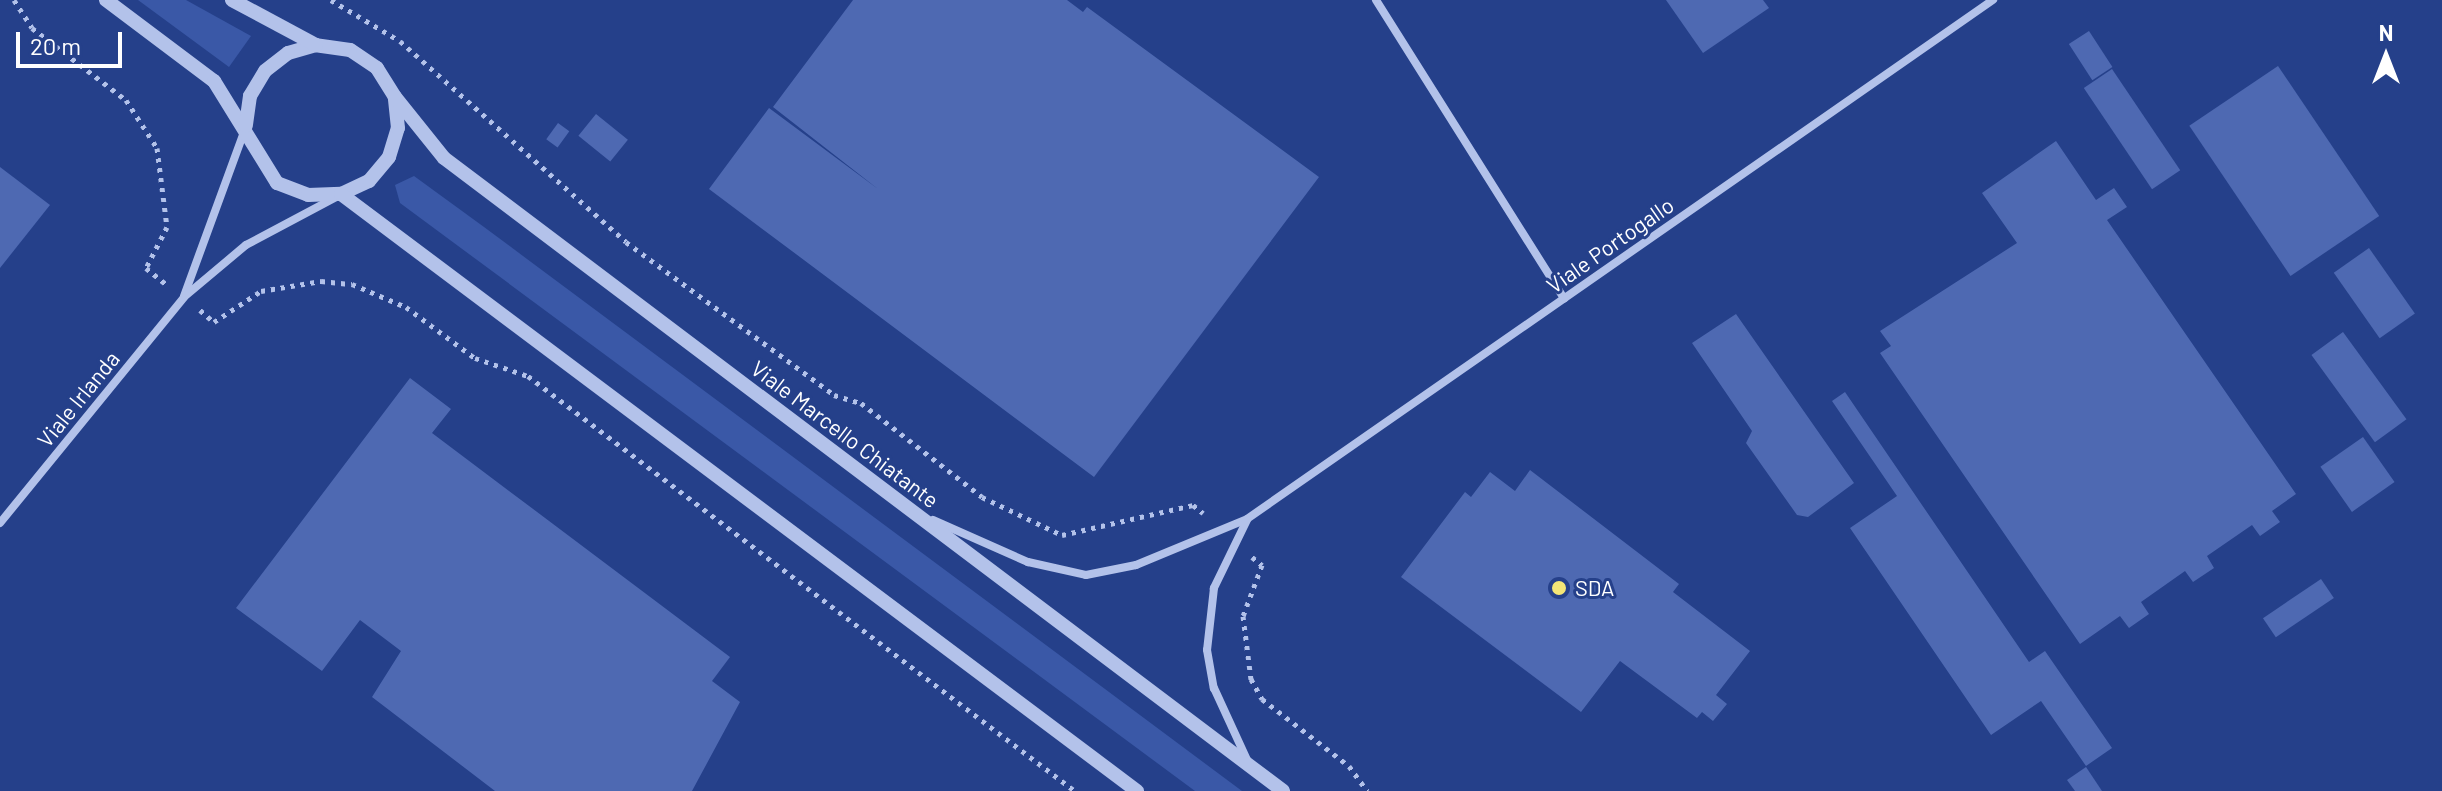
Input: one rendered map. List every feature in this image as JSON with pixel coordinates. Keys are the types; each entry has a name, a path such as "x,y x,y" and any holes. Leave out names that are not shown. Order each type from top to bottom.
{"street":[{"path":"106,0 214,81 246,126 255,157 277,183 308,195 341,194 369,181 389,157 398,128 395,97"},
{"name":"Viale Marcello Chiatante","path":"232,0 316,45 350,50 377,68 395,97 444,158 1283,791"},
{"path":"1376,0 1564,299"},
{"name":"Viale Portogallo","path":"910,510 1028,562 1086,575 1136,565 1247,519 1993,0"},
{"path":"246,126 250,96 265,71 288,53 316,45"},
{"name":"Viale Irlanda","path":"184,297 246,126"},
{"name":"Viale Irlanda","path":"0,523 184,297 246,245 341,194"},
{"path":"341,194 1137,791"},
{"name":"Viale Portogallo","path":"1247,519 1214,588 1207,650 1214,688 1251,767"}],"path":[{"path":"14,0 32,28 140,118 157,148 167,197 167,227 146,268 214,322 261,291 321,281 352,284 406,307 475,358 528,376 1075,791"},
{"path":"331,0 400,41 626,242 834,395 861,403 982,497 1062,535 1193,505 1222,530"},
{"path":"1234,541 1262,565 1243,616 1251,679 1262,699 1349,766 1367,791"}],"shaded area":[{"path":"138,0 186,0 251,36 229,67"},
{"path":"414,176 1242,791 1195,791 400,203 395,185"}],"building":[{"path":"853,0 1067,0 1083,12 1087,7 1319,177 1094,477 709,189 769,108 878,189 773,107"},
{"path":"1666,0 1763,0 1769,8 1703,53"},
{"path":"2089,31 2112,67 2092,80 2069,44"},
{"path":"2278,66 2379,216 2291,276 2189,126"},
{"path":"2112,69 2180,170 2152,189 2084,88"},
{"path":"596,114 628,140 610,162 578,136"},
{"path":"558,123 569,131 558,147 546,139"},
{"path":"2056,141 2096,200 2114,188 2127,207 2107,220 2296,494 2272,511 2280,522 2260,536 2252,525 2207,556 2214,568 2193,582 2185,571 2141,602 2149,614 2129,628 2120,616 2080,644 1880,353 1891,346 1880,331 2017,243 1982,193"},
{"path":"0,167 50,205 0,268"},
{"path":"2369,248 2415,314 2380,338 2334,273"},
{"path":"1736,314 1854,483 1808,517 1797,515 1746,443 1752,431 1692,343"},
{"path":"2343,332 2406,419 2375,442 2311,355"},
{"path":"410,378 451,409 432,433 730,657 712,681 740,702 692,791 495,791 372,697 401,651 360,620 322,671 236,608"},
{"path":"1845,392 2029,662 2045,651 2112,748 2086,766 2041,701 1991,735 1850,528 1897,496 1832,401"},
{"path":"2363,437 2395,482 2352,512 2320,467"},
{"name":"SDA","path":"1530,470 1679,584 1673,592 1750,651 1716,695 1727,704 1713,721 1702,712 1697,718 1620,661 1581,712 1401,577 1465,492 1471,497 1490,472 1515,491"},
{"path":"2321,579 2334,598 2276,637 2263,618"},
{"path":"2086,767 2102,791 2075,791 2067,780"}],"place":[{"name":"SDA","path":"1559,588"}]}
